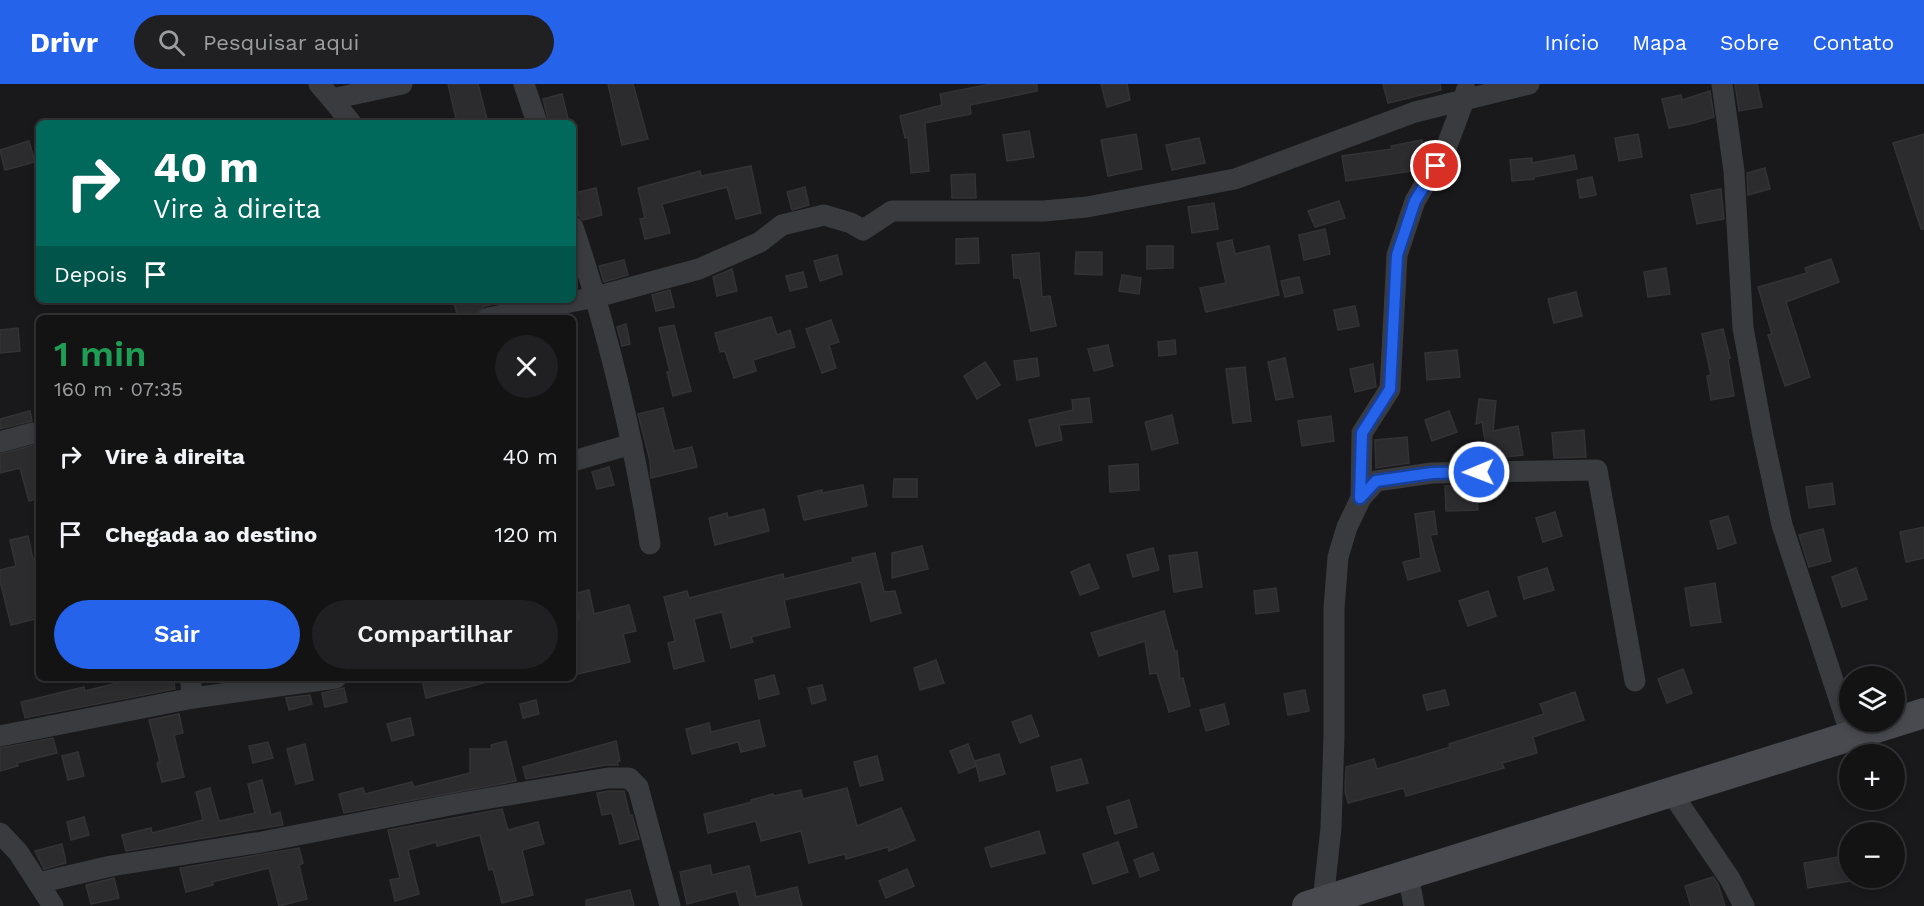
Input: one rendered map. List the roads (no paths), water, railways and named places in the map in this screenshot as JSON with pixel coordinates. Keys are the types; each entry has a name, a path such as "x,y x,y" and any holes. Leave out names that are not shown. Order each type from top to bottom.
{"main road":[{"path":"1315,904 1924,713"}],"street":[{"path":"325,92 402,84"},
{"path":"524,84 536,120"},
{"path":"576,301 699,269 760,242 782,225 824,215 863,230 892,211 1044,211 1087,207 1235,179 1466,92 1529,84"},
{"path":"1722,84 1734,171 1743,328 1763,436 1782,525 1851,735"},
{"path":"325,92 348,120"},
{"path":"1360,498 1362,433 1390,389 1397,255 1415,201 1446,148 1466,92"},
{"path":"576,236 609,342 632,444 650,544"},
{"path":"503,315 565,303"},
{"path":"0,442 33,433"},
{"path":"576,460 632,444"},
{"path":"1315,904 1331,828 1334,608 1338,557 1347,527 1360,498 1376,481 1432,473 1597,470 1635,681"},
{"path":"0,736 192,688 293,681"},
{"path":"38,884 111,866 262,842 467,802 608,778 629,778 638,787 670,906"},
{"path":"1671,792 1730,879 1744,906"},
{"path":"0,833 18,852 53,906"},
{"path":"1408,875 1414,906"}]}
